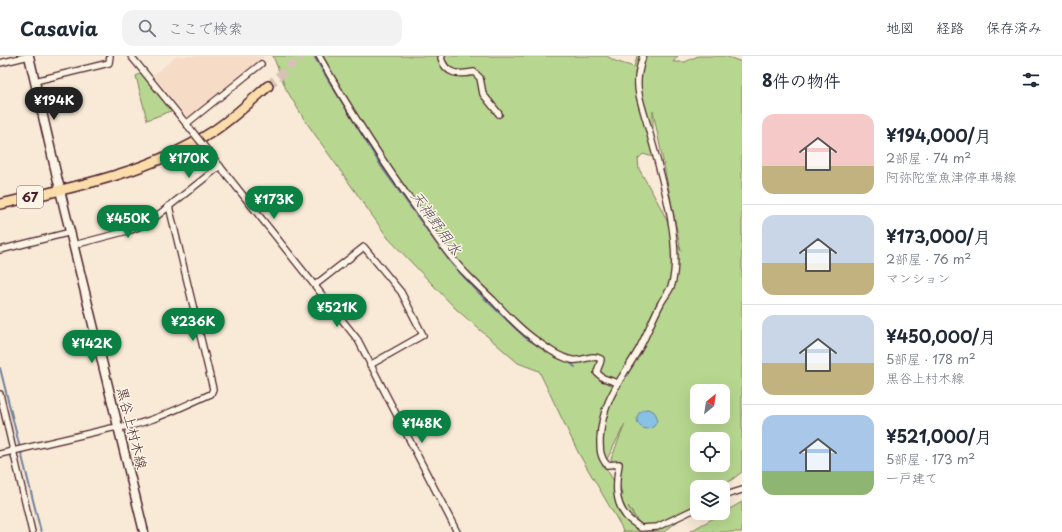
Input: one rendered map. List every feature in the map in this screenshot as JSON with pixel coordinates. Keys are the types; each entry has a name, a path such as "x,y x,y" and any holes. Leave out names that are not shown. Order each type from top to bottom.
{"main road":[{"name":"黒谷上村木線","path":"29,56 60,190 144,532"},
{"name":"67","path":"0,204 112,177 167,156 212,132 244,108 268,86"}],"street":[{"path":"0,63 29,56"},
{"path":"35,81 109,63 110,56"},
{"path":"131,56 212,155 358,340 457,532"},
{"path":"319,56 388,170 444,249 469,277 520,327 537,341 558,355 572,360 579,361 597,357 601,360 597,373 603,378 618,383"},
{"path":"442,56 441,58 443,64 452,72 461,75 474,72 480,78 483,94 499,114"},
{"path":"643,56 638,73 637,87 659,168 671,222 675,253 674,270 672,286 662,301 640,348 607,403 601,425 600,449 602,459 607,465 619,464 616,479 619,504 627,517 641,528 657,527 690,511"},
{"path":"187,125 260,64"},
{"path":"74,245 131,230 148,223 220,166"},
{"path":"0,454 112,428 123,428 211,394 213,389 169,206"},
{"path":"0,250 71,232"},
{"path":"315,286 364,247 401,292 423,335 370,365"},
{"path":"0,394 32,532"},
{"path":"730,494 742,490"}],"shaded area":[{"path":"177,56 264,57 188,118 153,75"}],"green space":[{"path":"273,56 607,56 615,61 634,67 637,56 678,56 673,62 685,62 698,56 725,56 742,62 742,472 730,481 690,480 690,512 664,532 645,532 628,506 642,532 623,532 621,526 579,454 539,371 518,363 456,309 388,238 304,119 286,89","holes":["653,111 681,251 661,208 639,169 638,159 643,154 653,157","625,424 611,459 623,496 604,465"]},
{"path":"141,73 171,111 147,120 136,76"},
{"path":"742,502 742,532 689,532 710,520 730,520 730,509"}],"water":[{"path":"647,409 654,412 657,419 654,426 647,429 640,426 637,419 640,412"}],"waterway":[{"name":"天神野用水","path":"315,58 383,169 451,263 479,293 526,338 561,359"},
{"name":"天神野用水","path":"569,362 575,367"},
{"path":"0,368 41,532"}],"tunnel":[{"path":"268,86 301,56"}]}
